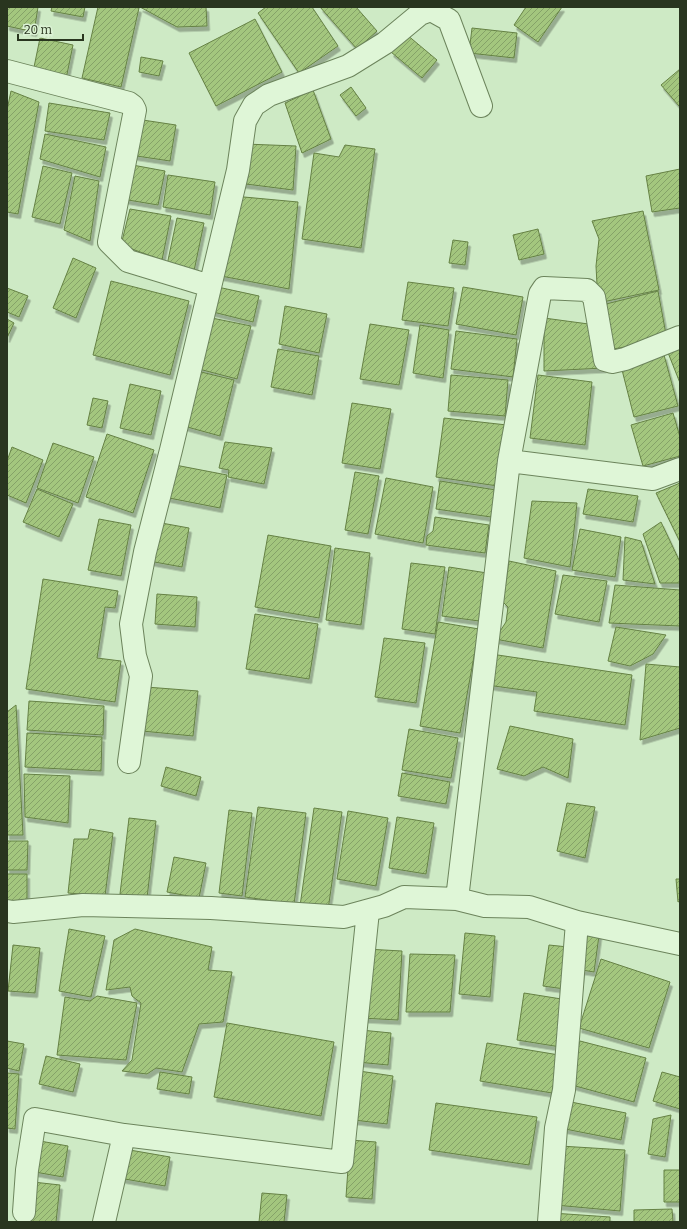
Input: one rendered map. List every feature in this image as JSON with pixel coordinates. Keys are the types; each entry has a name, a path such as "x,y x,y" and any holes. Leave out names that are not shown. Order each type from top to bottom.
{"street":[{"path":"129,762 141,676 134,656 131,624 145,552 170,457 238,170 245,121 254,105 270,95 348,66 385,43 420,14 431,10 449,20 481,106"},
{"path":"7,71 129,103 133,106 135,110 109,242 128,261 210,286"},
{"path":"457,899 509,461 540,294 544,288 587,290 594,297 605,360 612,362 624,359 680,338"},
{"path":"509,461 653,479 680,469"},
{"path":"7,911 13,912 83,905 210,908 344,917 368,912 404,898 457,899 485,906 529,906 578,922 680,944"},
{"path":"24,1212 27,1170 35,1119 124,1135 342,1162 368,912"},
{"path":"549,1222 556,1128 564,1090 578,922"},
{"path":"104,1222 124,1135"}],"building":[{"path":"7,7 38,7 34,32 7,26"},
{"path":"52,7 85,7 83,17 51,11"},
{"path":"98,7 139,8 121,87 82,78"},
{"path":"140,7 206,7 207,26 177,27"},
{"path":"266,7 312,7 338,46 299,73 258,13"},
{"path":"320,7 356,7 377,31 357,49"},
{"path":"526,7 562,7 538,42 514,25"},
{"path":"255,19 282,72 216,106 189,53"},
{"path":"472,28 517,33 514,58 469,53"},
{"path":"406,34 437,60 422,78 391,52"},
{"path":"40,38 73,45 66,79 33,72"},
{"path":"141,57 163,61 159,76 139,72"},
{"path":"680,69 680,106 679,106 661,85"},
{"path":"351,87 366,108 356,116 340,95"},
{"path":"313,90 331,139 302,153 285,103"},
{"path":"11,91 39,102 18,214 7,212 7,110"},
{"path":"49,103 110,113 104,140 45,131"},
{"path":"136,119 176,125 170,161 130,155"},
{"path":"45,134 106,147 100,177 40,159"},
{"path":"245,144 296,146 293,190 238,183"},
{"path":"345,145 375,149 361,248 302,239 314,153 339,157"},
{"path":"127,164 165,171 158,205 122,199"},
{"path":"43,166 72,173 60,224 32,217"},
{"path":"680,169 680,208 652,212 646,176"},
{"path":"168,175 215,182 210,215 163,207"},
{"path":"75,176 99,181 90,241 64,230"},
{"path":"233,196 298,202 289,289 221,276"},
{"path":"130,209 171,216 162,260 121,245"},
{"path":"643,211 659,290 598,303 596,266 599,239 592,221"},
{"path":"177,218 204,223 194,271 167,265"},
{"path":"538,229 544,254 519,260 513,235"},
{"path":"453,240 468,242 465,265 449,263"},
{"path":"73,258 96,268 76,318 53,308"},
{"path":"111,281 189,301 170,375 93,355"},
{"path":"408,282 454,288 448,326 402,320"},
{"path":"213,286 259,296 253,322 209,311"},
{"path":"463,287 523,297 516,335 456,324"},
{"path":"7,288 28,296 19,317 7,312"},
{"path":"658,291 667,340 613,349 602,305"},
{"path":"285,306 327,314 319,353 279,344"},
{"path":"207,317 251,326 237,379 195,368"},
{"path":"544,318 596,325 604,368 544,371"},
{"path":"7,319 14,323 7,338"},
{"path":"370,324 409,330 399,385 360,379"},
{"path":"420,325 449,330 443,378 413,373"},
{"path":"456,331 517,339 513,377 451,369"},
{"path":"680,340 680,383 665,345"},
{"path":"278,349 319,356 312,395 271,387"},
{"path":"664,355 678,406 634,417 621,366"},
{"path":"193,370 234,380 220,436 180,425"},
{"path":"451,375 508,380 505,416 448,411"},
{"path":"538,375 592,382 585,445 530,438"},
{"path":"130,384 161,391 151,435 120,428"},
{"path":"93,398 108,401 102,428 87,425"},
{"path":"352,403 391,409 380,469 342,463"},
{"path":"673,413 680,437 680,456 643,466 631,425"},
{"path":"444,418 507,425 498,486 436,477"},
{"path":"107,434 154,450 133,513 86,497"},
{"path":"225,442 272,448 264,484 228,477 229,470 219,468"},
{"path":"53,443 94,457 78,503 37,488"},
{"path":"12,447 43,460 26,503 7,495 7,461"},
{"path":"170,464 227,475 220,508 164,497"},
{"path":"355,472 379,476 368,534 345,530"},
{"path":"386,478 433,487 423,543 375,534"},
{"path":"440,481 496,490 491,517 436,509"},
{"path":"680,483 680,542 656,493"},
{"path":"37,489 73,504 59,537 23,522"},
{"path":"588,489 638,496 633,522 583,514"},
{"path":"532,501 577,503 570,567 524,558"},
{"path":"435,517 489,525 485,553 426,545 427,536 433,531"},
{"path":"99,519 131,525 121,576 88,570"},
{"path":"156,522 189,528 182,567 149,561"},
{"path":"661,522 680,562 680,583 660,583 643,534"},
{"path":"580,529 621,537 615,577 572,570"},
{"path":"268,535 331,546 319,618 255,607"},
{"path":"625,537 641,541 655,584 623,580"},
{"path":"335,548 370,553 361,625 326,620"},
{"path":"509,561 556,571 543,648 495,639 506,622 508,607 503,602"},
{"path":"411,563 445,567 435,634 402,629"},
{"path":"449,567 487,573 479,621 442,616"},
{"path":"563,575 607,581 599,622 555,614"},
{"path":"43,579 118,591 115,608 105,607 97,658 121,661 115,702 26,689"},
{"path":"615,585 680,590 680,626 609,623"},
{"path":"157,594 197,597 195,627 155,624"},
{"path":"255,614 318,624 309,679 246,669"},
{"path":"438,622 479,629 460,733 420,726"},
{"path":"616,627 666,635 653,654 630,666 608,661"},
{"path":"384,638 425,643 416,703 375,697"},
{"path":"491,654 632,675 625,725 534,711 537,692 487,685"},
{"path":"646,664 680,667 680,728 640,740"},
{"path":"146,687 198,691 193,736 142,731"},
{"path":"29,701 104,706 103,735 27,730"},
{"path":"16,705 23,835 7,835 7,712"},
{"path":"510,726 573,739 568,778 543,767 524,776 497,769"},
{"path":"409,729 458,738 451,778 402,770"},
{"path":"27,733 102,737 101,771 25,767"},
{"path":"166,767 201,777 196,796 161,786"},
{"path":"402,773 450,782 446,804 398,796"},
{"path":"24,774 70,776 68,823 25,817"},
{"path":"567,803 595,807 585,858 557,851"},
{"path":"258,807 306,813 294,904 245,897"},
{"path":"314,808 342,812 328,910 300,906"},
{"path":"229,810 252,813 242,896 219,893"},
{"path":"348,811 388,818 376,886 337,879"},
{"path":"397,817 434,823 426,874 389,868"},
{"path":"129,818 156,821 147,898 120,894"},
{"path":"90,829 113,833 105,896 68,893 74,839 88,839"},
{"path":"7,841 28,841 27,870 7,870"},
{"path":"174,857 206,863 199,898 167,892"},
{"path":"7,874 27,874 27,903 7,903"},
{"path":"676,879 680,879 680,901 678,902"},
{"path":"601,921 594,972 582,970 579,991 543,986 549,945 568,947"},
{"path":"69,929 105,936 91,997 59,991"},
{"path":"135,929 212,947 208,970 232,972 223,1022 199,1024 182,1072 156,1068 147,1074 122,1071 132,1060 141,1003 132,996 130,987 106,990 114,940"},
{"path":"465,933 495,936 490,997 459,994"},
{"path":"13,945 40,948 35,993 8,991"},
{"path":"366,949 402,951 398,1020 361,1018"},
{"path":"410,954 455,955 450,1012 406,1012"},
{"path":"601,959 670,982 649,1048 579,1028"},
{"path":"524,993 574,1001 567,1048 517,1040"},
{"path":"97,996 137,1003 126,1060 57,1055 65,997 90,1001"},
{"path":"227,1023 334,1042 321,1116 214,1097"},
{"path":"361,1030 391,1033 388,1065 357,1062"},
{"path":"7,1041 24,1044 19,1071 7,1068"},
{"path":"580,1041 646,1058 634,1102 568,1084"},
{"path":"487,1043 559,1055 552,1093 480,1081"},
{"path":"46,1056 80,1064 73,1092 39,1084"},
{"path":"359,1071 393,1076 387,1124 354,1120"},
{"path":"160,1072 192,1077 189,1094 157,1089"},
{"path":"662,1072 680,1077 680,1109 653,1101"},
{"path":"7,1073 19,1074 15,1129 7,1128"},
{"path":"566,1101 626,1113 621,1140 560,1128"},
{"path":"436,1103 537,1117 529,1165 429,1150"},
{"path":"671,1115 665,1157 648,1154 653,1119"},
{"path":"350,1140 376,1142 372,1199 346,1197"},
{"path":"40,1141 68,1146 63,1177 35,1172"},
{"path":"560,1146 625,1150 620,1211 555,1205"},
{"path":"124,1149 170,1157 165,1186 119,1178"},
{"path":"664,1170 680,1170 680,1202 664,1202"},
{"path":"33,1182 60,1185 56,1222 29,1222"},
{"path":"262,1193 287,1195 284,1222 259,1222"},
{"path":"672,1209 673,1222 634,1222 634,1210"},
{"path":"552,1213 610,1217 610,1222 552,1222"}]}
